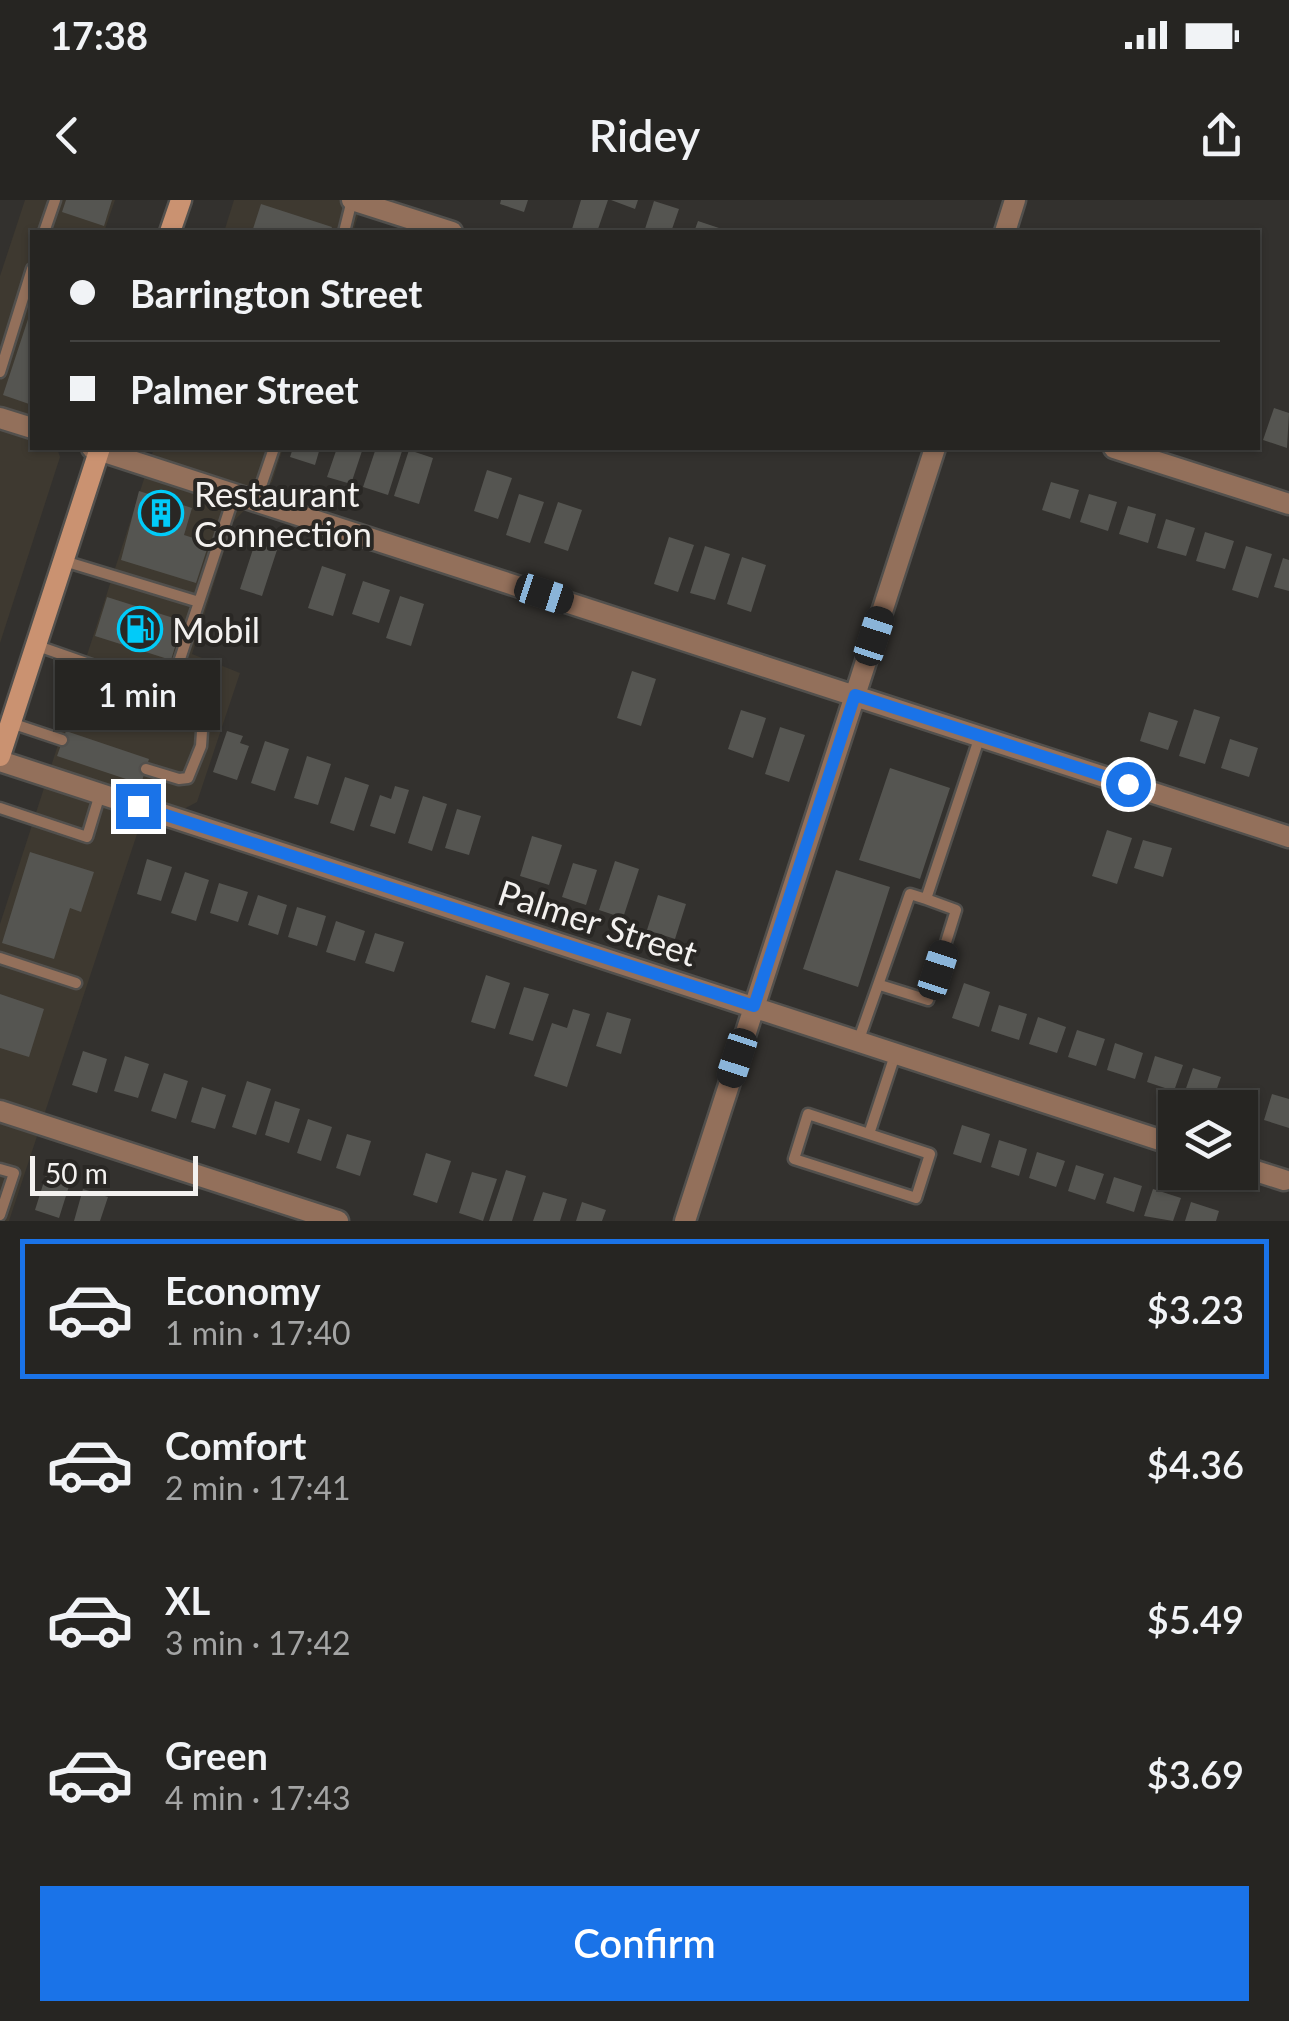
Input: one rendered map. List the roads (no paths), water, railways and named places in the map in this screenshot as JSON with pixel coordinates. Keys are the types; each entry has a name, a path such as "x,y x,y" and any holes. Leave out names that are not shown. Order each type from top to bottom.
{"main road":[{"path":"174,230 181,200"},
{"path":"0,758 96,450"}],"street":[{"path":"352,200 446,230"},
{"path":"1005,230 1015,200"},
{"path":"0,418 30,427"},
{"path":"103,450 1289,837"},
{"path":"685,1221 934,450"},
{"path":"1120,450 1289,504"},
{"name":"Palmer Street","path":"0,758 1158,1140"},
{"path":"0,1112 338,1221"},
{"path":"1258,1172 1284,1180"}],"lane":[{"path":"45,230 55,200"},
{"path":"344,230 352,200"},
{"path":"0,372 30,275"},
{"path":"256,500 273,450"},
{"path":"169,692 235,493"},
{"path":"64,560 199,602"},
{"path":"35,645 169,692 196,708 203,717 201,746 188,778 146,769"},
{"path":"10,723 62,740"},
{"path":"926,900 980,736"},
{"path":"0,808 86,837 100,794"},
{"path":"858,1043 910,894 956,910 928,1000 880,985"},
{"path":"0,958 76,983"},
{"path":"870,1134 895,1055"},
{"path":"808,1114 870,1134 930,1154 916,1198 794,1159 808,1114"},
{"path":"0,1169 14,1173 0,1215"}],"place":[{"name":"Restaurant Connection","path":"161,513"},
{"name":"Mobil","path":"140,629"}]}
